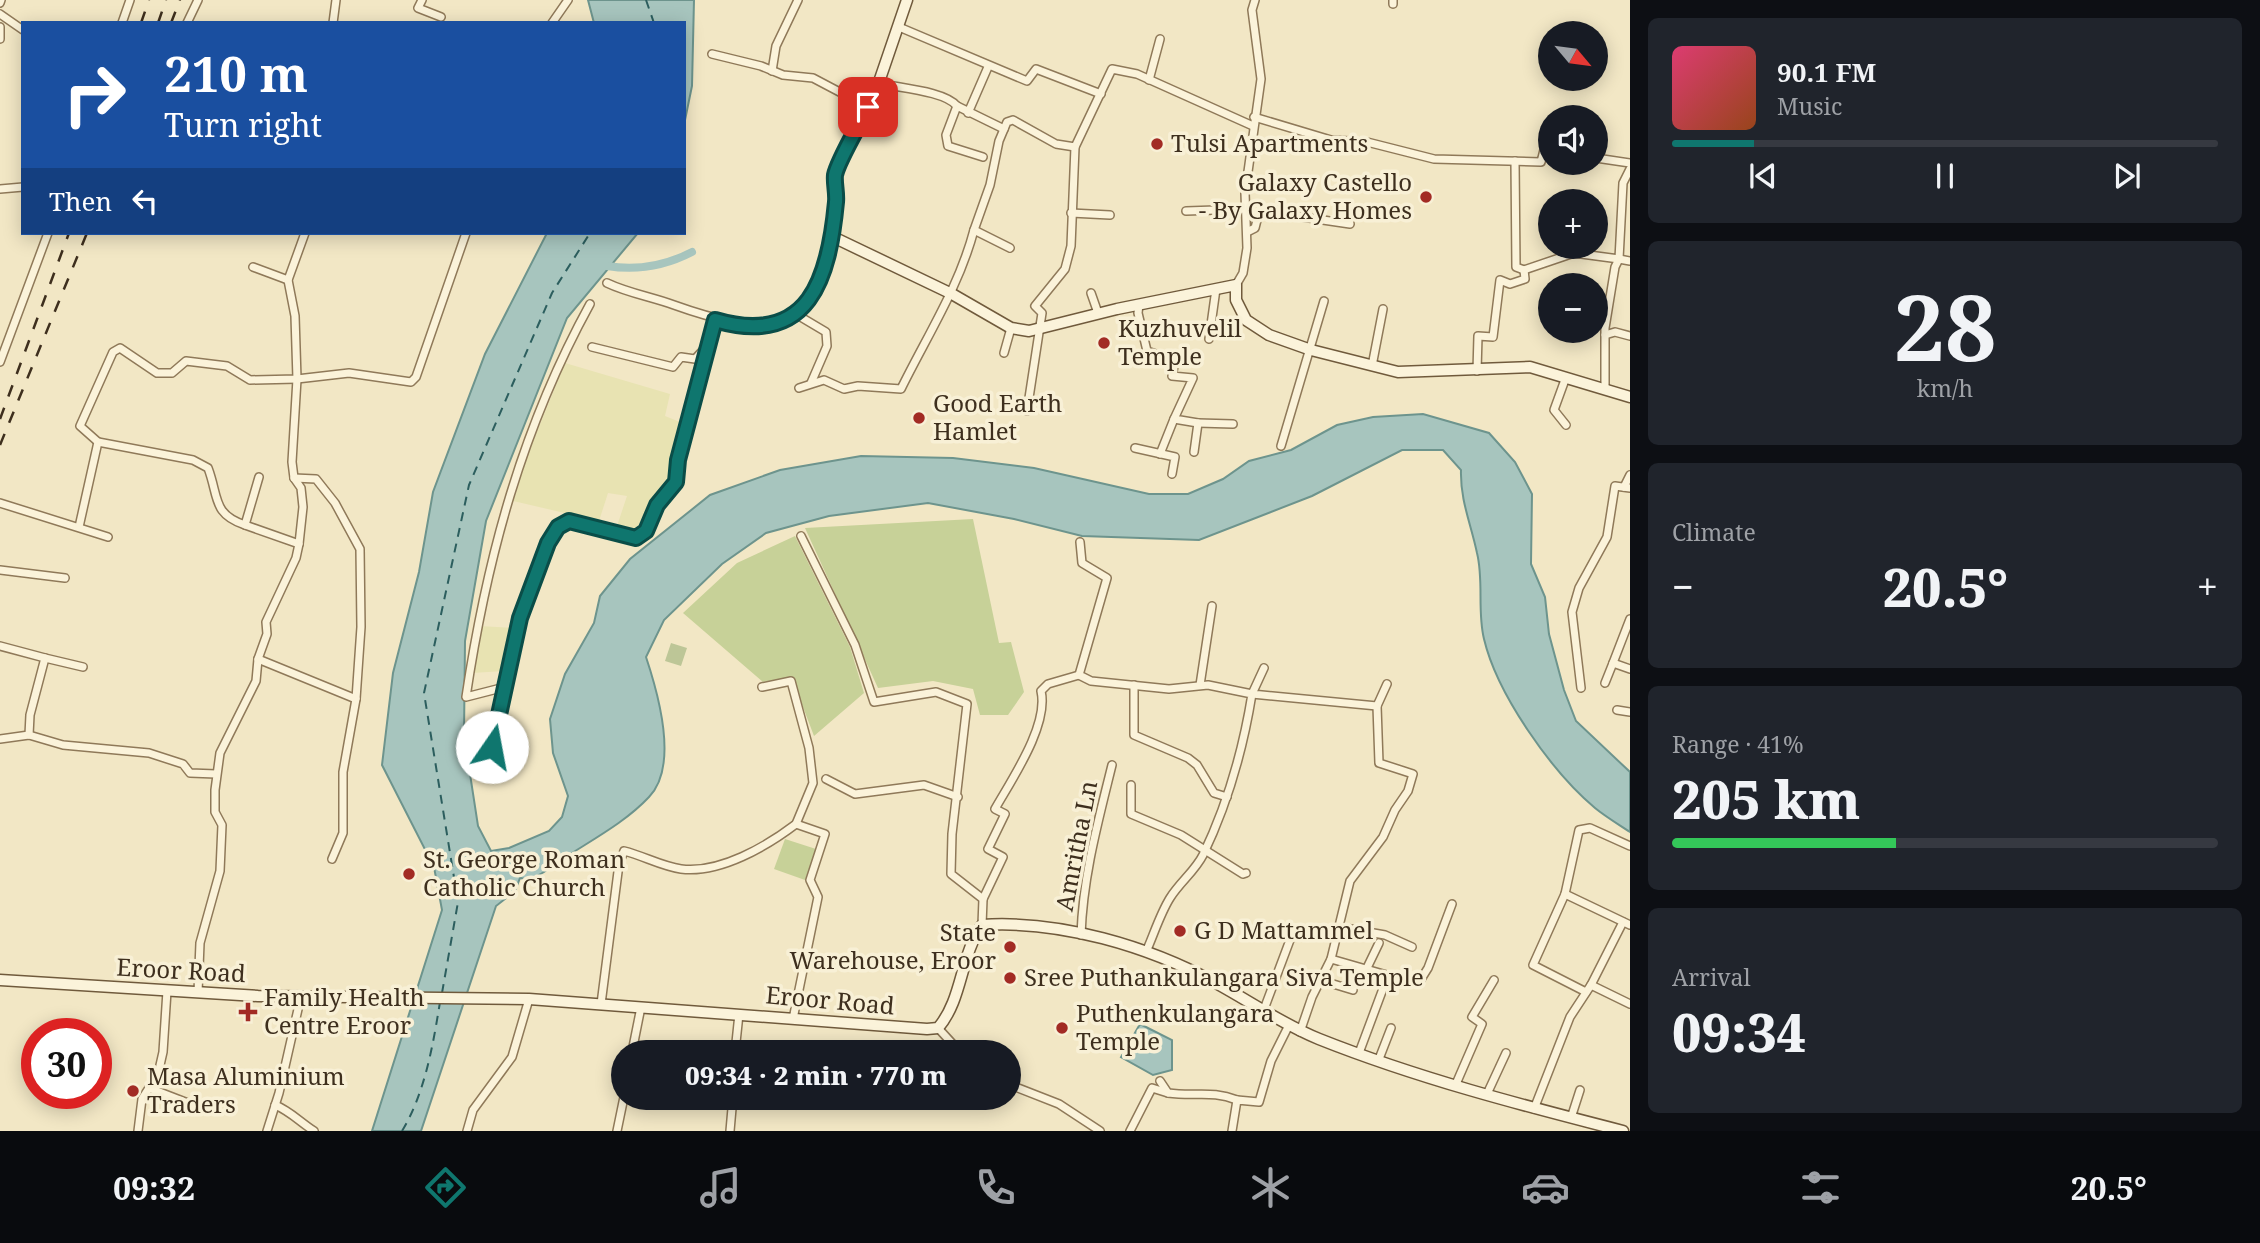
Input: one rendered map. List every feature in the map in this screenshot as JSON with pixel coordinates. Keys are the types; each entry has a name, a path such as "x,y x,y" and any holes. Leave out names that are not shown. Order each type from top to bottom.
{"main road":[{"path":"907,0 878,83 835,174 836,200 831,236 952,294 1011,327 1029,331 1098,313 1236,285 1236,300 1246,320 1269,335 1311,350 1398,372 1530,367 1630,397"},
{"path":"938,1028 952,1006 968,947 982,925 1041,926 1146,952 1216,983 1288,1027 1359,1053 1534,1109 1623,1131"},
{"name":"Eroor Road","path":"0,980 167,991 301,996 529,999 910,1029 938,1028"}],"street":[{"path":"123,21 130,0"},
{"path":"188,21 198,0"},
{"path":"333,21 336,0"},
{"path":"422,0 418,8 441,17"},
{"path":"553,21 568,0"},
{"path":"772,71 776,46 798,0"},
{"path":"1236,285 1243,273 1247,232 1245,193 1261,79 1252,10 1255,0"},
{"path":"0,14 21,29"},
{"path":"0,27 0,39"},
{"path":"899,27 1027,81 1036,69 1101,94"},
{"path":"1149,80 1160,39"},
{"path":"712,54 783,75 813,78 868,107"},
{"path":"968,113 989,66"},
{"path":"1027,411 1036,367 1038,328 1042,313 1035,306 1065,269 1071,246 1075,147 1112,69 1149,80 1253,122 1331,140 1367,142 1414,156 1538,162"},
{"path":"878,83 951,99 968,113 1004,129"},
{"path":"957,106 946,135 948,146 983,158"},
{"path":"799,387 824,380 844,389 858,386 901,389 965,265 1007,122 1013,120 1048,140 1075,147"},
{"path":"1608,160 1630,163"},
{"path":"1516,161 1516,267 1524,270 1574,253 1630,261"},
{"path":"1608,311 1619,259 1623,183 1630,169"},
{"path":"0,190 21,187"},
{"path":"1186,211 1246,209"},
{"path":"1247,232 1255,228 1258,216 1273,209 1289,215 1350,224"},
{"path":"1071,213 1110,215"},
{"path":"974,230 1010,248"},
{"path":"0,362 47,235"},
{"path":"198,992 200,943 220,871 222,825 215,812 216,774 220,753 256,681 258,659 267,634 265,622 296,558 299,544 303,507 301,488 294,478 292,447 297,379 295,316 288,281 304,235"},
{"path":"299,544 227,519 220,512 208,468 193,460 98,442 80,426 113,352 120,348 158,373 172,373 186,361 200,361 227,366 250,380 297,379 349,373 411,382 416,377 465,235"},
{"path":"607,283 715,320 765,324 794,313 815,294 827,267 831,236"},
{"path":"253,267 288,281"},
{"path":"1476,370 1478,336 1493,337 1500,279 1510,284 1525,279 1524,270"},
{"path":"1209,339 1216,289"},
{"path":"1091,293 1098,313"},
{"path":"1281,446 1324,301"},
{"path":"505,687 466,697 488,569 498,529 541,409 590,303"},
{"path":"1139,304 1138,313 1147,351 1164,357 1176,356 1171,376 1193,378 1160,454"},
{"path":"1372,366 1382,309"},
{"path":"794,313 825,332 827,346 811,383"},
{"path":"492,747 520,618 548,543 558,527 569,521 636,538 646,531 657,505 676,482 678,460 715,320"},
{"path":"1004,353 1011,327"},
{"path":"1608,334 1615,332 1630,336"},
{"path":"1605,343 1605,388"},
{"path":"592,347 673,367 681,357 695,359 708,346"},
{"path":"1566,377 1554,410 1566,425"},
{"path":"1174,419 1198,424 1233,424"},
{"path":"1194,452 1198,424"},
{"path":"79,527 98,442"},
{"path":"1135,448 1175,457 1172,474"},
{"path":"1581,688 1572,630 1573,606 1579,588 1606,540 1615,486 1627,487 1630,475"},
{"path":"245,524 259,477"},
{"path":"294,478 316,479 335,503 360,549 361,627 356,699 343,772 343,834 332,859"},
{"path":"0,503 108,537"},
{"path":"801,536 855,645 873,702 936,692 967,704 952,834 951,874 983,898"},
{"path":"1079,675 1107,578 1082,563 1080,542"},
{"path":"0,570 65,578"},
{"path":"1200,685 1212,606"},
{"path":"1605,683 1630,619"},
{"path":"0,646 83,667"},
{"path":"29,736 30,715 45,658"},
{"path":"258,659 356,699"},
{"path":"1613,663 1630,669"},
{"path":"1146,952 1171,896 1187,879 1205,850 1227,797 1238,765 1252,694 1264,667"},
{"path":"982,925 983,898 1003,857 988,849 1005,814 995,809 1026,753 1044,704 1041,691 1048,684 1079,675 1091,681 1169,688 1200,685 1252,694 1377,706"},
{"path":"601,1004 624,851 684,869 703,867 723,863 761,846 796,824 813,783 802,718 791,681 762,687"},
{"path":"1300,1032 1331,959 1350,881 1383,837 1408,790 1413,774 1379,763 1377,706 1387,684"},
{"path":"1134,685 1134,735 1188,758 1197,765 1214,793 1227,797"},
{"path":"1617,710 1630,712"},
{"path":"0,739 29,736 63,745 149,753 183,764 190,774 216,774"},
{"name":"Amritha Ln","path":"1083,936 1083,889 1112,765"},
{"path":"826,779 855,794 924,785 958,797"},
{"path":"1130,785 1131,814 1181,835 1246,873"},
{"path":"793,1019 818,897 810,880 825,834 796,824"},
{"path":"1630,846 1590,828 1578,830 1564,894 1533,965 1630,1004"},
{"path":"1534,1109 1570,1017 1626,924 1564,894"},
{"path":"1331,959 1418,984 1433,957 1452,904"},
{"path":"1339,927 1385,935 1412,947"},
{"path":"1263,1012 1290,940"},
{"path":"1366,970 1379,943"},
{"path":"1321,980 1353,990"},
{"path":"1455,1084 1482,1024 1472,1017 1494,980"},
{"path":"1359,1053 1384,986"},
{"path":"138,1131 142,1099 158,1074 163,1052 167,991"},
{"path":"267,1131 301,996"},
{"path":"467,1131 472,1110 512,1057 529,999"},
{"path":"634,1040 641,1007"},
{"path":"736,1040 739,1014"},
{"path":"1130,1131 1152,1088 1168,1093 1200,1096 1216,1092 1237,1100 1259,1102 1271,1061 1288,1027"},
{"path":"938,1028 949,1040"},
{"path":"1379,1059 1391,1028"},
{"path":"1487,1094 1506,1053"},
{"path":"1160,1082 1168,1093"},
{"path":"149,1088 192,1105"},
{"path":"1021,1089 1059,1104 1101,1131"},
{"path":"1571,1118 1580,1090"},
{"path":"1232,1131 1237,1100"},
{"path":"275,1105 290,1111 298,1121 314,1131"},
{"path":"617,1131 621,1110"},
{"path":"730,1131 732,1110"}],"shaded area":[{"path":"565,363 670,394 665,416 685,424 671,480 655,494 636,530 617,526 627,496 608,493 599,521 509,500 516,494 523,466"},
{"path":"479,626 514,628 504,671 472,673"}],"green space":[{"path":"973,519 999,643 1011,642 1024,692 1008,715 980,715 973,689 933,681 878,688 805,528"},
{"path":"795,536 850,647 864,693 814,736 792,678 763,682 683,613 737,563"},
{"path":"671,643 687,648 681,666 665,661"},
{"path":"785,839 816,849 805,880 774,869"}],"water":[{"path":"588,0 694,0 692,86 686,115 686,21 593,21"},
{"path":"546,235 636,235 567,318 486,521 465,641 464,735 478,826 491,851 509,848 549,831 562,817 568,796 553,753 550,719 565,674 594,623 600,596 630,559 710,495 780,470 861,456 953,458 1034,468 1149,494 1188,494 1223,479 1249,461 1291,450 1337,425 1373,417 1423,414 1489,433 1515,462 1532,494 1531,564 1545,597 1549,634 1564,690 1576,721 1630,772 1630,832 1595,808 1561,774 1528,730 1501,683 1484,639 1479,564 1464,502 1461,470 1443,450 1402,450 1312,496 1199,540 1082,536 1014,519 928,503 829,516 766,533 722,564 664,620 646,657 656,690 663,729 663,767 658,784 638,808 612,828 530,880 520,878 515,891 496,906 421,1131 372,1131 442,910 434,867 382,765 393,673 419,572 433,492 485,354"},
{"path":"1140,1024 1172,1040 1172,1070 1153,1075 1121,1057"}],"waterway":[{"path":"607,266 651,266 692,252"}],"ferry route":[{"path":"646,0 653,21"},
{"path":"442,993 458,902 424,693 469,485 552,293 589,235"},
{"path":"402,1131 422,1085 440,1002"}],"railway":[{"path":"142,21 149,0"},
{"path":"159,21 166,0"},
{"path":"172,21 180,0"},
{"path":"0,419 68,235"},
{"path":"0,445 86,235"}],"place":[{"name":"Tulsi Apartments","path":"1157,144"},
{"name":"Galaxy Castello - By Galaxy Homes","path":"1426,197"},
{"name":"Kuzhuvelil Temple","path":"1104,343"},
{"name":"Good Earth Hamlet","path":"919,418"},
{"name":"St. George Roman Catholic Church","path":"409,874"},
{"name":"G D Mattammel","path":"1180,931"},
{"name":"State Warehouse, Eroor","path":"1010,947"},
{"name":"Sree Puthankulangara Siva Temple","path":"1010,978"},
{"name":"Family Health Centre Eroor","path":"248,1012"},
{"name":"Puthenkulangara Temple","path":"1062,1028"},
{"name":"Masa Aluminium Traders","path":"133,1091"}],"route":[{"path":"492,747 520,618 548,543 558,527 569,521 625,537 636,538 646,531 657,505 676,482 678,460 715,320 765,324 783,319 802,309 815,294 827,267 836,200 835,174 868,107"}]}
